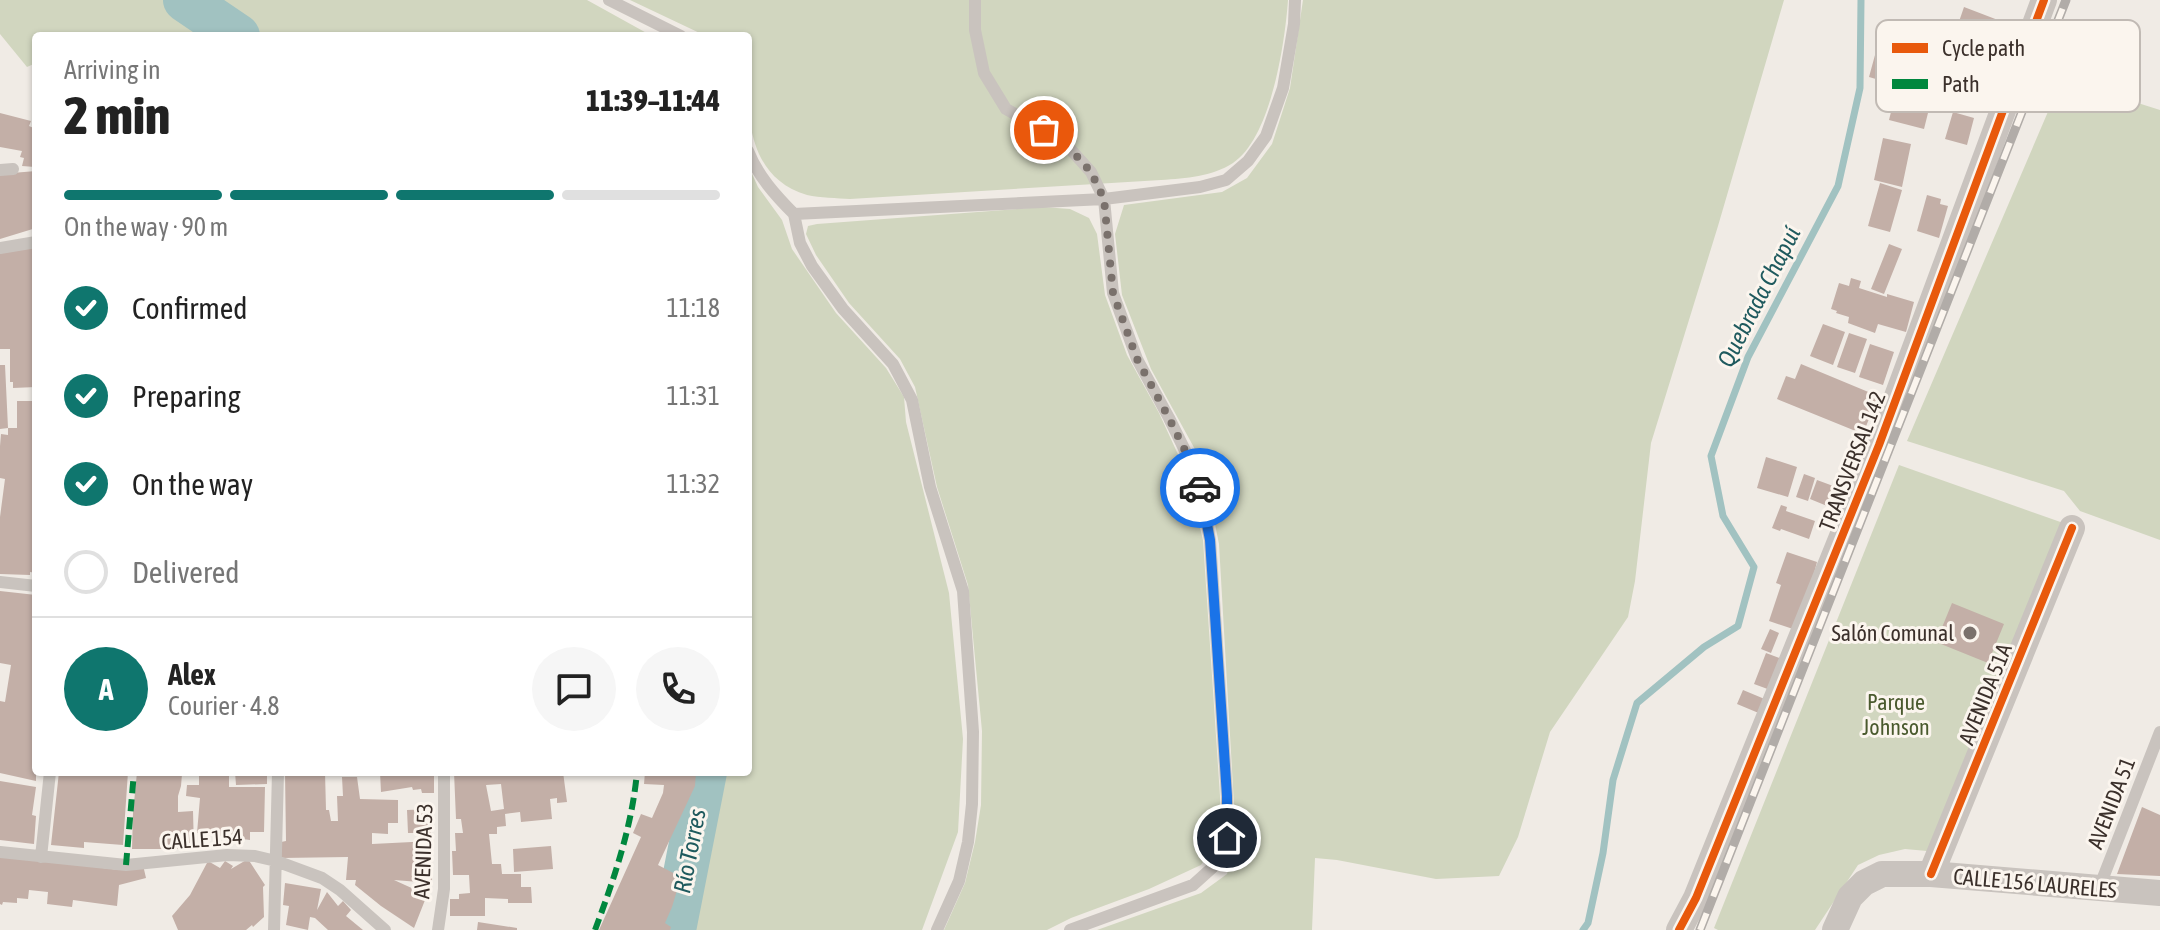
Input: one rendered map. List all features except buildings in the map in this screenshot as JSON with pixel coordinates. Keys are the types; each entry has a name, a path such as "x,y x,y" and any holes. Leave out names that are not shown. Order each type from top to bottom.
{"street":[{"name":"TRANSVERSAL 142","path":"2037,20 2044,0"},
{"name":"TRANSVERSAL 142","path":"1679,930 1696,898 1879,445 2002,112"},
{"name":"AVENIDA 51A","path":"1931,874 2072,528"},
{"name":"CALLE 156 LAURELES","path":"1835,930 1850,897 1864,883 1882,874 1931,874 2160,893"}],"lane":[{"path":"609,0 673,32"},
{"path":"975,0 975,30 984,73 1006,109 1063,141 1091,172 1104,199 1113,293 1137,359 1198,477 1210,540 1227,838 1213,867 1193,885 1070,930"},
{"path":"794,214 1104,199 1200,187 1226,180 1248,161 1266,136 1283,88 1295,0"},
{"path":"752,161 774,194 794,214 800,243 812,266 843,309 893,364 912,400 930,487 963,591 973,732 972,804 959,881 937,930"},
{"path":"0,248 32,243"},
{"path":"0,582 32,586"},
{"name":"AVENIDA 51","path":"2099,888 2160,732"},
{"path":"41,857 50,776"},
{"path":"274,930 278,776"},
{"name":"AVENIDA 53","path":"438,930 444,889 444,776"},
{"name":"CALLE 154","path":"0,852 126,865 227,855 255,856 322,878 385,930"}],"green space":[{"path":"0,0 587,0 645,32 32,32 32,65 27,67 0,34"},
{"path":"630,0 1288,0 1279,64 1266,112 1246,151 1225,168 1198,176 1171,179 850,199 807,195 784,184 768,169 752,132 752,32 698,32"},
{"path":"1303,0 1784,0 1651,443 1628,617 1550,732 1518,837 1499,876 1436,879 1315,858 1312,930 1097,930 1201,893 1227,874 1236,839 1219,544 1203,464 1151,369 1122,295 1115,234 1124,205 1222,192 1247,178 1272,144 1290,88"},
{"path":"2140,104 2160,110 2160,540 2080,511 2064,491 1907,441 2048,112 2140,112"},
{"path":"752,174 782,220 792,249 836,313 886,368 904,397 906,422 949,593 963,739 958,832 922,930 674,930 704,776 752,776"},
{"path":"1043,207 1070,209 1089,218 1097,234 1105,295 1127,355 1159,413 1187,474 1203,540 1220,835 1201,865 1047,930 944,930 965,883 981,805 982,731 968,585 937,487 915,387 900,359 849,303 816,255 806,234 808,226 817,224"},
{"name":"Parque Johnson","path":"1899,465 2069,525 1938,852 1905,849 1879,855 1858,865 1815,930 1718,930 1714,928"}],"waterway":[{"name":"Río Torres","path":"185,0 232,32"},
{"name":"Quebrada Chapuí","path":"1583,930 1588,923 1603,853 1613,780 1637,703 1704,647 1738,626 1754,567 1723,516 1711,456 1748,357 1838,186 1860,88 1861,0"},
{"name":"Río Torres","path":"674,930 704,776"}],"railway":[{"path":"2058,20 2066,0"},
{"path":"1700,930 2022,112"}],"marked path":[{"path":"126,865 134,776"},
{"path":"595,930 627,833 637,776"}],"cycle path":[{"path":"2037,20 2044,0"},
{"path":"1679,930 1696,898 1879,445 2002,112"},
{"path":"1931,874 2072,528"}],"way so far":[{"path":"1044,130 1063,141 1091,172 1104,199 1113,293 1137,359 1198,477 1200,488"}],"place":[{"name":"Salón Comunal","path":"1970,633"}],"route":[{"path":"1200,488 1210,540 1227,838"}]}
